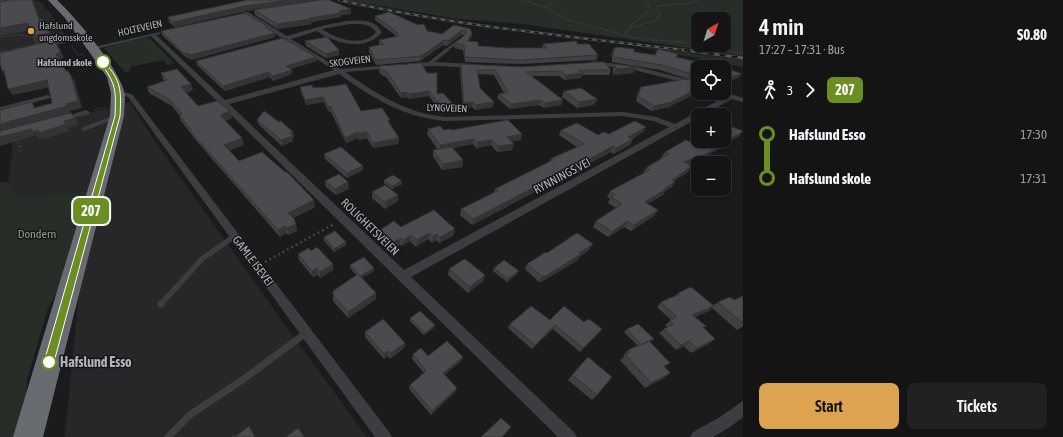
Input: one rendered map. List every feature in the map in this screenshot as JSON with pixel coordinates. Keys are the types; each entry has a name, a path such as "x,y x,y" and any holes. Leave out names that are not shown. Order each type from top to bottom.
{"highway":[{"path":"28,437 119,103 113,77 88,51 83,37 68,16 52,0"},
{"path":"62,0 68,16"}],"street":[{"name":"LYNGVEIEN","path":"246,13 403,110 429,118 456,119 623,114 656,119 675,127"},
{"path":"275,41 318,29 345,22 371,24 379,31 377,35 370,39 351,42 334,39 318,29"},
{"name":"HOLTEVEIEN","path":"88,51 167,31"},
{"name":"ROLIGHETSVEIEN","path":"152,35 187,65 223,103 569,437"},
{"path":"35,46 47,45 83,37"},
{"name":"SKOGVEIEN","path":"223,103 339,71 429,64 482,66"},
{"path":"585,64 605,64 634,68 691,82"},
{"path":"731,96 743,100"},
{"path":"0,109 48,97"},
{"name":"RYNNINGS VEI","path":"402,276 639,148 720,100"},
{"name":"GAMLE ISEVEI","path":"119,103 235,236 384,437"},
{"path":"51,122 86,112"},
{"path":"698,437 725,422 743,408"}],"lane":[{"path":"429,64 463,37"},
{"path":"84,129 119,103"},
{"path":"161,304 203,258 235,236"},
{"path":"168,437 191,414 241,381 306,333"}],"path":[{"path":"32,0 45,6 68,40"},
{"path":"523,0 547,8 565,19 581,24 636,38 691,43"},
{"path":"547,8 553,0"},
{"path":"624,35 634,23 648,13 650,5 647,0"},
{"path":"631,28 657,20 660,14 657,8 658,6 692,3 699,0"},
{"path":"0,37 28,35 41,38"},
{"path":"0,52 35,46"},
{"path":"78,55 88,51"},
{"path":"731,51 743,54"},
{"path":"86,112 119,103"},
{"path":"17,131 20,152"},
{"path":"264,263 344,219"}],"shaded area":[{"name":"Hafslund ungdomsskole","path":"0,0 32,0 42,4 67,39 0,52"},
{"path":"130,102 152,137 282,321 367,437 64,437 89,191 20,198 11,191 8,182 12,153 12,133"}],"green space":[{"path":"345,0 743,0 743,56 716,52 731,52 731,12 691,12 691,48 523,24 458,19"},
{"path":"149,38 174,63 167,65 163,60 130,67 130,71 125,72 104,48 138,39"},
{"path":"635,46 743,60 743,67 731,65 731,60 707,60"},
{"name":"Dondern","path":"0,182 8,182 11,191 20,198 89,191 59,289 48,308 27,380 26,404 18,437 0,437"}],"building":[{"path":"10,0 32,0 39,20 42,19 50,33 32,36 28,23 0,28 0,2"},
{"path":"248,0 287,0 245,6 173,22 168,17"},
{"path":"329,0 351,9 339,11 341,13 277,24 254,10"},
{"path":"389,12 418,25 424,24 427,31 442,34 454,25 470,29 472,33 467,41 478,42 478,46 547,48 543,44 577,41 577,44 589,44 598,55 520,60 465,57 464,45 455,43 466,34 466,31 462,30 448,41 444,40 421,56 376,60 369,47 384,44 379,40 399,36 396,33 398,33 375,16"},
{"path":"245,13 267,26 265,27 275,33 190,55 188,53 185,54 161,31"},
{"path":"327,37 339,50 326,54 305,41"},
{"path":"283,38 316,57 286,66 292,70 272,76 269,72 223,86 196,61"},
{"path":"54,40 61,52 56,54 66,71 68,71 71,76 78,101 66,104 67,106 0,124 0,110 32,102 34,108 52,103 47,80 8,89 4,70 2,71 0,62 0,53"},
{"path":"616,47 634,49 634,52 655,55 658,49 678,54 676,57 691,60 691,74 662,65 614,57 614,48 616,49"},
{"path":"604,62 611,70 578,70 583,73 566,75 561,71 526,72 563,100 545,103 541,100 511,104 499,94 508,92 495,70 477,70 480,88 494,102 476,105 473,102 464,103 461,64 520,67"},
{"path":"421,63 427,73 437,73 437,94 443,93 453,104 442,106 429,91 409,94 407,92 401,93 386,71 381,70 379,66"},
{"path":"615,64 636,67 616,69"},
{"path":"177,69 191,84 181,87 198,106 217,101 230,111 220,115 242,138 224,145 239,161 262,152 285,172 287,172 314,200 288,213 295,220 294,221 296,224 287,228 285,226 278,230 191,132 192,131 179,115 182,114 169,99 147,87 167,80 161,73"},
{"path":"731,70 742,74 731,77"},
{"path":"686,79 691,80 691,92 672,101 673,102 654,106 638,96 641,87"},
{"path":"346,84 361,111 382,108 399,138 373,143 367,132 359,134 358,132 345,138 331,106 328,107 323,97 305,100 300,87 312,85 313,88 321,88"},
{"path":"581,88 597,99 579,102 564,91"},
{"path":"264,111 279,122 281,121 293,132 290,133 293,136 281,140 257,120"},
{"path":"71,113 75,118 64,121 66,124 40,133 38,130 33,132 31,129 0,137 0,131"},
{"path":"508,120 522,134 507,137 514,144 498,146 492,140 478,142 474,139 440,145 428,129 440,126 443,130 452,130"},
{"path":"635,121 646,127 628,137 633,139 616,148 613,146 580,164 583,166 573,171 570,169 473,219 461,209 498,191 495,189 553,160 550,159 584,144 561,130 577,123 598,135 604,132 609,134"},
{"path":"731,127 743,131 731,138"},
{"path":"686,140 691,142 691,148 716,148 700,156 691,156 691,159 684,162 691,167 672,180 675,182 665,188 666,189 645,202 658,210 634,225 627,221 612,232 596,221 622,204 611,197 615,195 610,191 650,170 646,168 669,154 665,152"},
{"path":"341,147 363,166 347,173 324,154"},
{"path":"452,147 463,160 443,164 433,150"},
{"path":"339,174 348,182 335,189 325,181"},
{"path":"393,175 402,181 392,186 384,180"},
{"path":"385,185 398,195 385,202 372,192"},
{"path":"434,210 455,229 440,237 437,234 433,236 429,233 417,240 411,235 403,240 401,238 394,242 380,230 394,221 401,227"},
{"path":"335,231 346,242 334,249 324,237"},
{"path":"577,233 593,244 579,253 581,254 546,276 542,276 527,264 546,252 547,253"},
{"path":"317,247 333,264 320,272 317,268 312,271 298,254 309,248 311,251"},
{"path":"364,257 374,268 360,276 350,265"},
{"path":"465,259 485,275 470,287 449,269"},
{"path":"504,260 519,271 508,279 494,268"},
{"path":"358,274 376,293 348,312 333,295 333,291"},
{"path":"691,287 714,306 692,315 706,326 703,327 715,339 697,348 689,341 681,345 664,329 674,324 670,320 677,317 661,302 680,294 678,293"},
{"path":"743,296 743,323 718,302 730,297 734,300"},
{"path":"531,306 550,320 564,306 584,322 589,319 602,329 583,348 555,325 535,345 510,324"},
{"path":"420,311 435,325 425,333 410,318"},
{"path":"383,319 405,343 391,353 388,351 384,354 365,332"},
{"path":"638,324 654,339 641,345 627,329"},
{"path":"447,341 463,357 443,373 457,388 432,411 410,385 426,371 413,354 421,348 428,356"},
{"path":"649,341 670,363 664,366 670,373 651,383 626,355 630,352 628,350"},
{"path":"588,357 612,377 597,395 572,375"},
{"path":"501,418 511,427 502,437 481,437"},
{"path":"249,426 255,437 235,437"},
{"path":"298,428 304,437 286,437"}],"railway":[{"path":"339,0 471,24 691,51"},
{"path":"684,50 743,58"}],"bus line":[{"name":"207","path":"49,362 118,116 117,86 103,62"}],"place":[{"name":"Hafslund ungdomsskole","path":"31,31"},
{"name":"Hafslund skole","path":"103,62"},
{"name":"Hafslund Esso","path":"49,362"}]}
